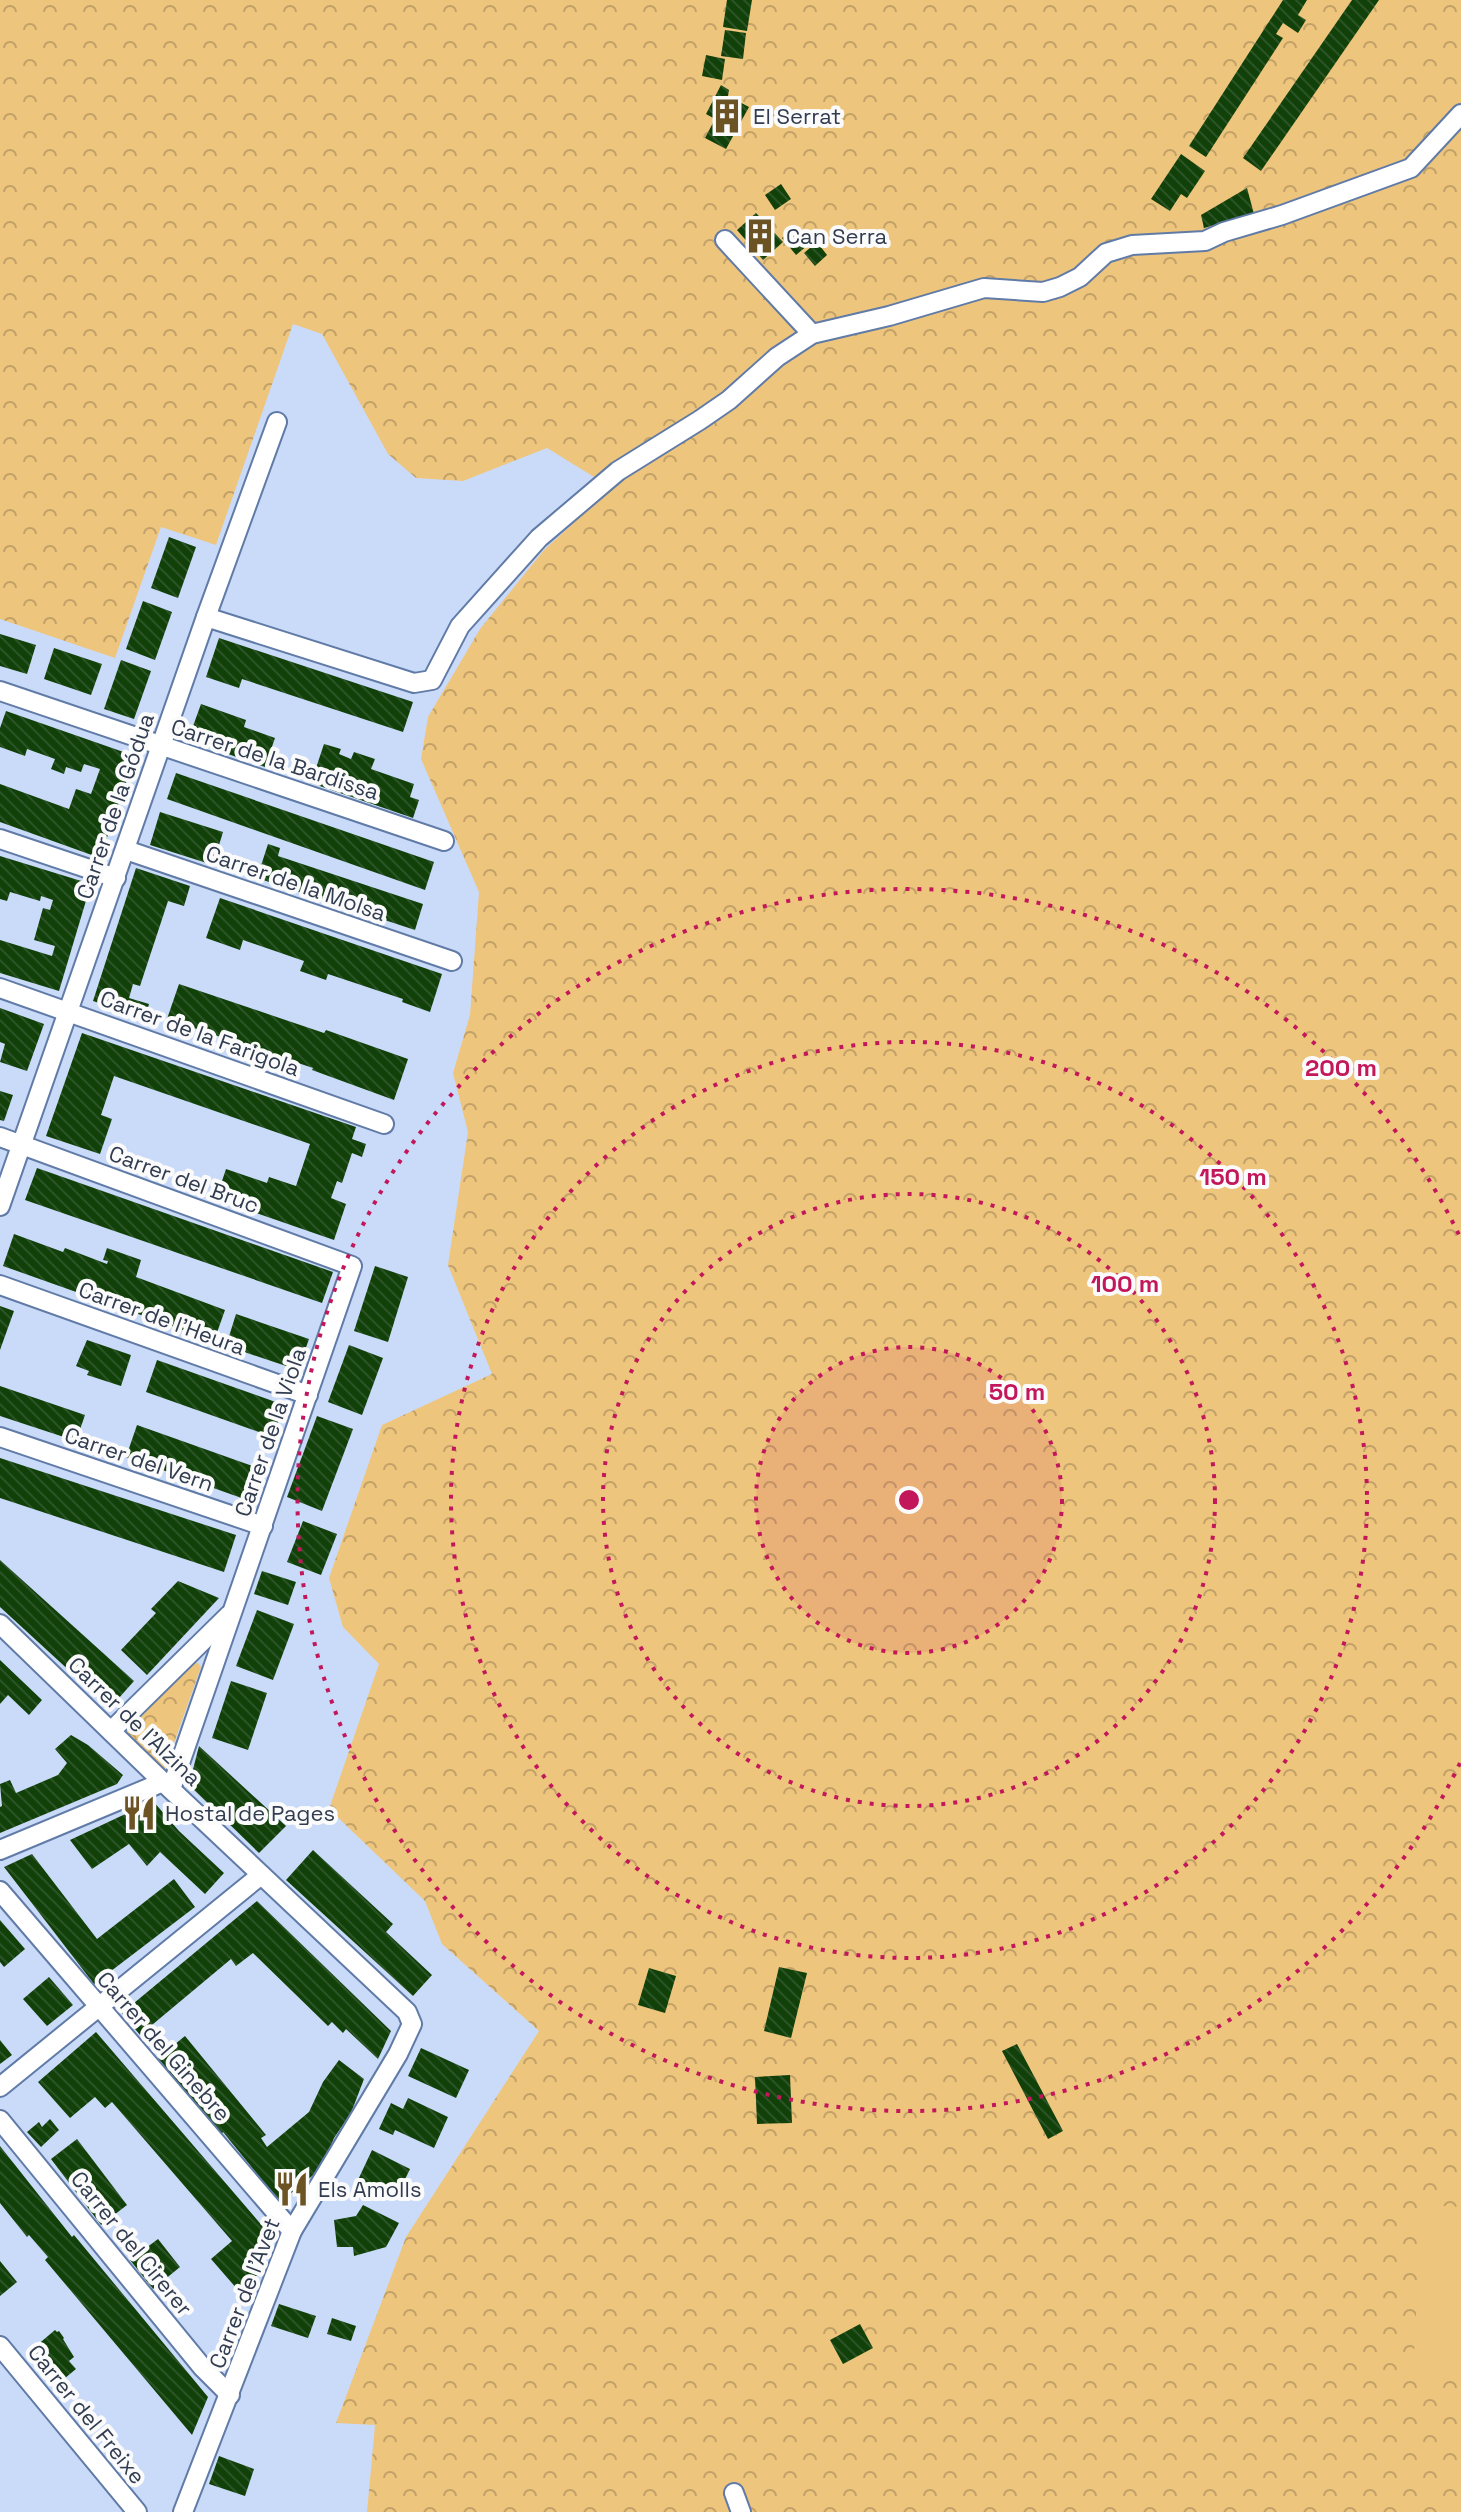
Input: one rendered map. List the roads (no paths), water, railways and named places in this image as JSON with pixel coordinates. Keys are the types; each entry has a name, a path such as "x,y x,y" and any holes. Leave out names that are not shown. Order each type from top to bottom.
{"street":[{"path":"206,617 414,683 432,680 460,626 539,538 618,471 729,400 777,357 812,334 889,316 984,288 1043,292 1080,277 1106,253 1132,245 1205,241 1224,232 1282,215 1411,168 1461,114"},
{"path":"725,240 812,334"},
{"name":"Carrer de la Gódua","path":"0,1206 277,422"},
{"name":"Carrer de la Bardissa","path":"0,691 444,841"},
{"path":"0,839 116,878"},
{"name":"Carrer de la Molsa","path":"126,850 452,961"},
{"name":"Carrer de la Farigola","path":"0,988 384,1124"},
{"name":"Carrer del Bruc","path":"0,1137 352,1266"},
{"name":"Carrer de la Viola","path":"167,1786 263,1526 352,1266"},
{"name":"Carrer de l'Heura","path":"0,1285 308,1395"},
{"name":"Carrer del Vern","path":"0,1437 263,1526"},
{"name":"Carrer de la Viola","path":"111,1731 231,1613"},
{"name":"Carrer de l'Alzina","path":"0,1624 411,2018"},
{"path":"0,1850 167,1786"},
{"path":"0,2087 261,1875"},
{"name":"Carrer del Ginebre","path":"0,1891 292,2231"},
{"name":"Carrer de l'Avet","path":"183,2512 292,2231 410,2031 411,2018"},
{"name":"Carrer del Cirerer","path":"0,2120 203,2368 230,2395"},
{"name":"Carrer del Freixe","path":"0,2346 137,2512"},
{"path":"734,2493 741,2512"}],"place":[{"name":"El Serrat","path":"727,116"},
{"name":"Can Serra","path":"760,236"},
{"name":"Hostal de Pages","path":"139,1813"},
{"name":"Els Amolls","path":"292,2189"}]}
